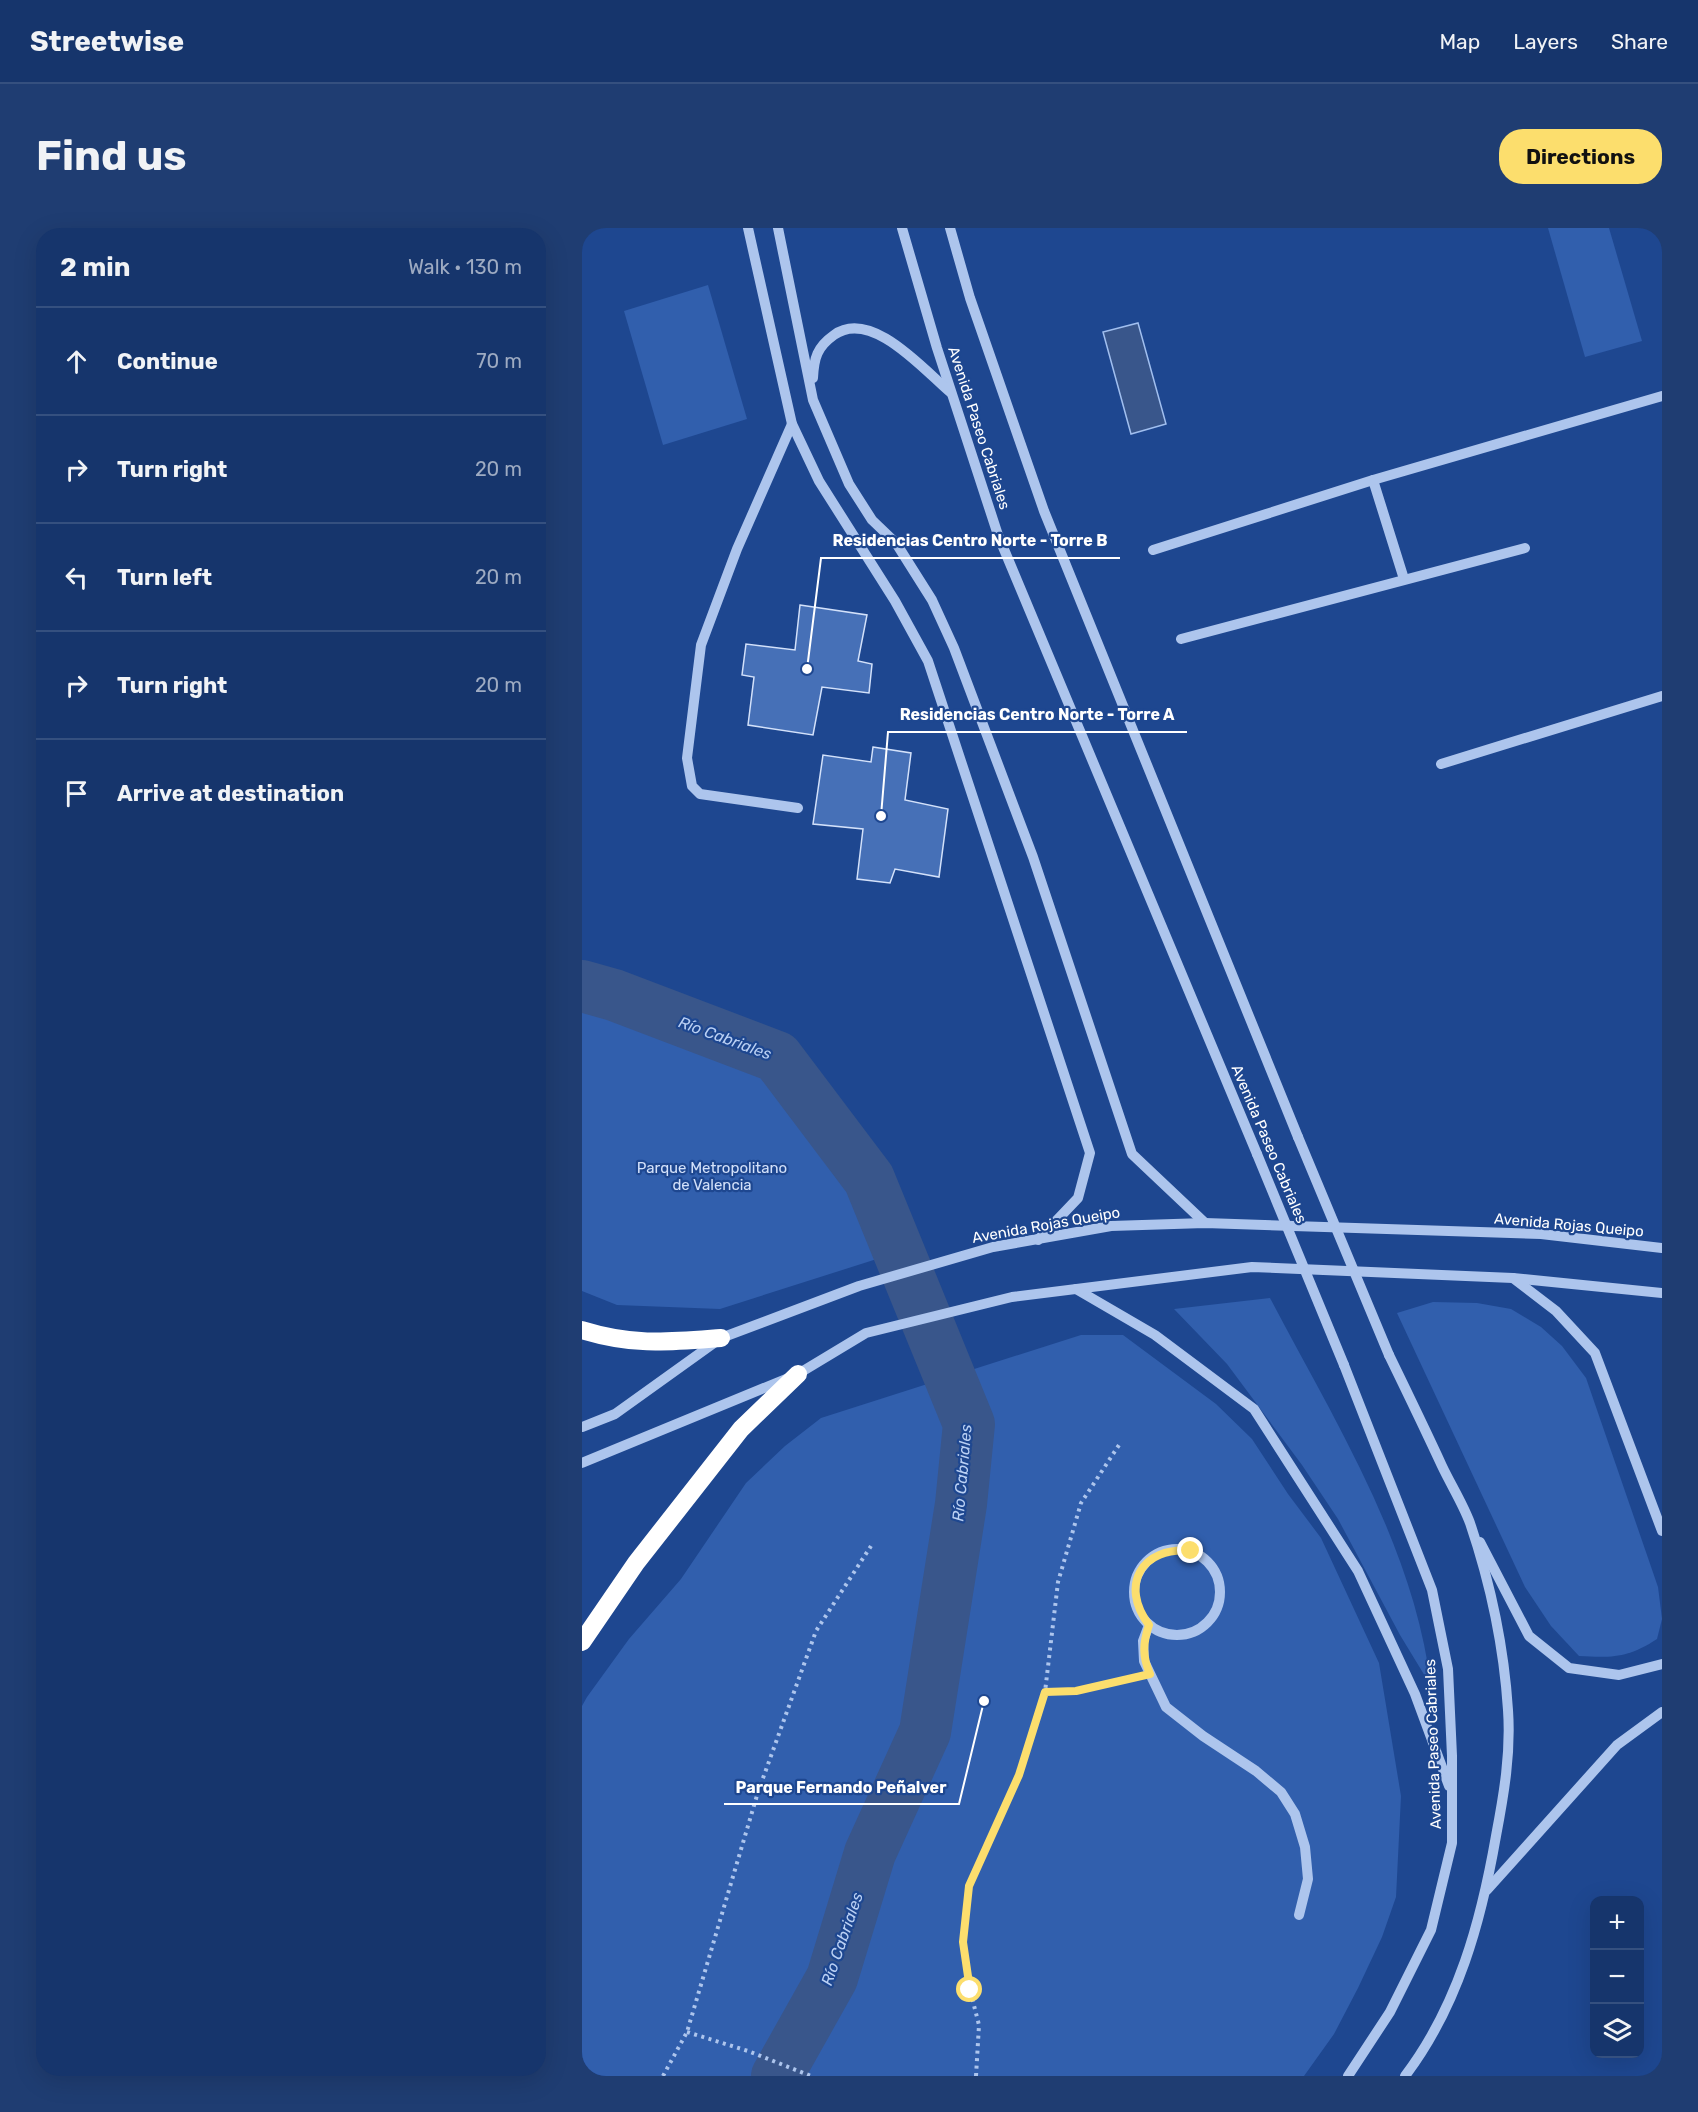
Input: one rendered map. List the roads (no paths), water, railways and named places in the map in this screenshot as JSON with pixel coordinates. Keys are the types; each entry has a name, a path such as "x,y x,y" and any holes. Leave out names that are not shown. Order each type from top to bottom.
{"highway":[{"path":"582,1330 615,1341 654,1342 721,1338"},
{"path":"582,1642 636,1563 741,1429 798,1374"}],"street":[{"path":"748,228 792,424 819,481 895,601 928,661 1090,1153 1078,1198 1038,1240"},
{"path":"778,228 813,400 849,484 872,520 896,543 932,600 954,648 1033,857 1132,1154 1204,1223"},
{"name":"Avenida Paseo Cabriales","path":"902,228 951,393 998,535 1344,1365 1432,1590 1448,1669 1452,1843 1431,1930 1390,2012 1348,2076"},
{"name":"Avenida Paseo Cabriales","path":"950,228 970,298 1044,511 1389,1355 1469,1521 1487,1582 1501,1654 1508,1711 1508,1773 1476,1933 1454,1991 1424,2051 1405,2076"},
{"path":"813,400 814,358 821,345 838,332 862,328 889,339 951,393"},
{"path":"1153,550 1373,480 1662,396"},
{"path":"792,424 737,549 701,645 687,758 692,786 700,794 798,808"},
{"path":"1373,480 1404,579"},
{"path":"1181,639 1525,548"},
{"path":"1441,764 1662,696"},
{"name":"Avenida Rojas Queipo","path":"582,1426 615,1414 721,1338 859,1286 993,1247 1112,1226 1204,1223 1541,1234 1662,1248"},
{"path":"582,1463 798,1374 866,1333 1012,1297 1251,1267 1513,1278 1662,1293"},
{"path":"1513,1278 1556,1311 1595,1353 1662,1531"},
{"path":"1076,1289 1155,1335 1254,1409 1358,1571 1414,1694 1452,1795"},
{"path":"1469,1521 1529,1636 1569,1668 1618,1675 1658,1665 1662,1654"},
{"path":"1174,1550 1191,1551 1206,1560 1216,1573 1221,1589 1218,1606 1210,1620 1197,1631 1180,1635 1163,1633 1149,1625 1139,1612 1134,1595 1136,1579 1144,1564 1158,1554 1174,1550"},
{"path":"1149,1625 1143,1641 1144,1661 1166,1707 1203,1737 1256,1771 1281,1792 1294,1814 1305,1846 1308,1879 1299,1915"},
{"path":"1486,1891 1617,1745 1662,1712"}],"waterway":[{"name":"Río Cabriales","path":"582,986 614,995 777,1057 869,1179 969,1424 961,1504 925,1732 870,1853 832,1978 777,2076"}],"place":[{"name":"Residencias Centro Norte - Torre B","path":"807,669"},
{"name":"Residencias Centro Norte - Torre A","path":"881,816"},
{"name":"Parque Fernando Peñalver","path":"984,1701"}],"park label":[{"name":"Parque Metropolitano de Valencia","path":"712,1176"}]}
